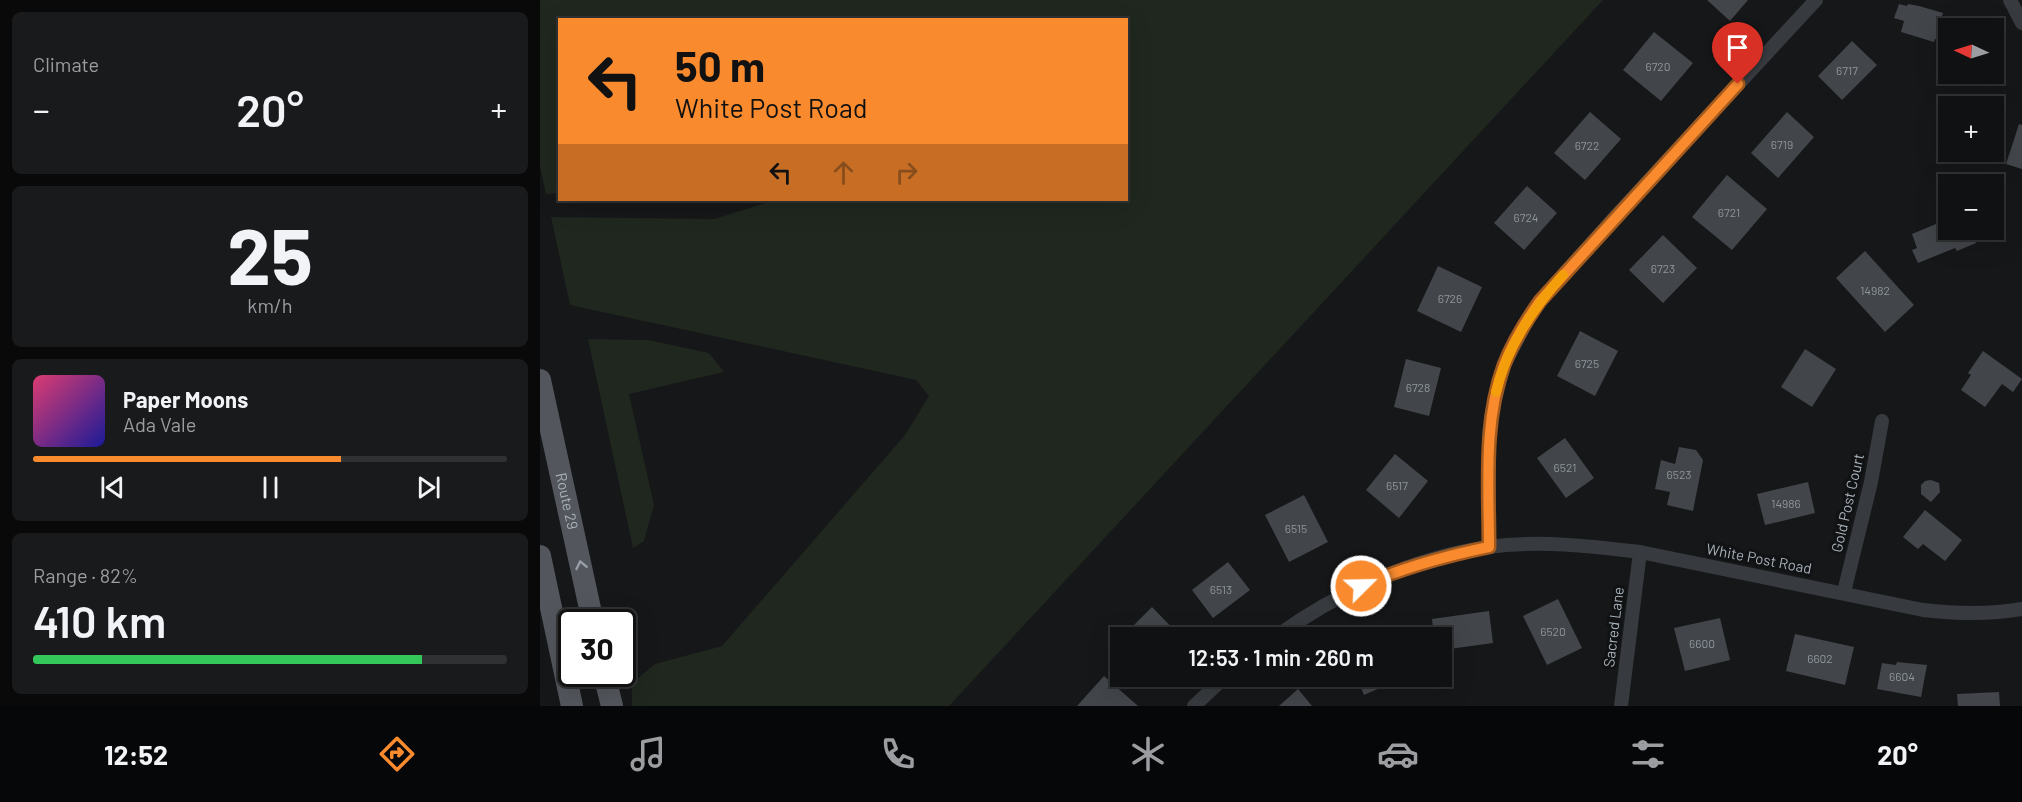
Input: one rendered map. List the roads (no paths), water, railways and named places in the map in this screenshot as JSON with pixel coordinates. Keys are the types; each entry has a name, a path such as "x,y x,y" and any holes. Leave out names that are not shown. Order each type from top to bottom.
{"main road":[{"name":"Route 29","path":"540,380 590,609"},
{"path":"540,556 572,706"},
{"path":"607,687 612,706"}],"street":[{"path":"1489,547 1492,411 1504,365 1528,319 1540,301 1615,217 1816,0"},
{"path":"2010,0 2022,23"},
{"name":"Gold Post Court","path":"1844,592 1871,482 1882,421"},
{"name":"White Post Road","path":"1289,627 1340,596 1383,577 1447,556 1489,547 1558,545 1594,546 1640,552 1923,610 1955,614 2001,613 2022,609"},
{"name":"Sacred Lane","path":"1621,706 1640,552"},
{"path":"1194,706 1214,687"}]}
